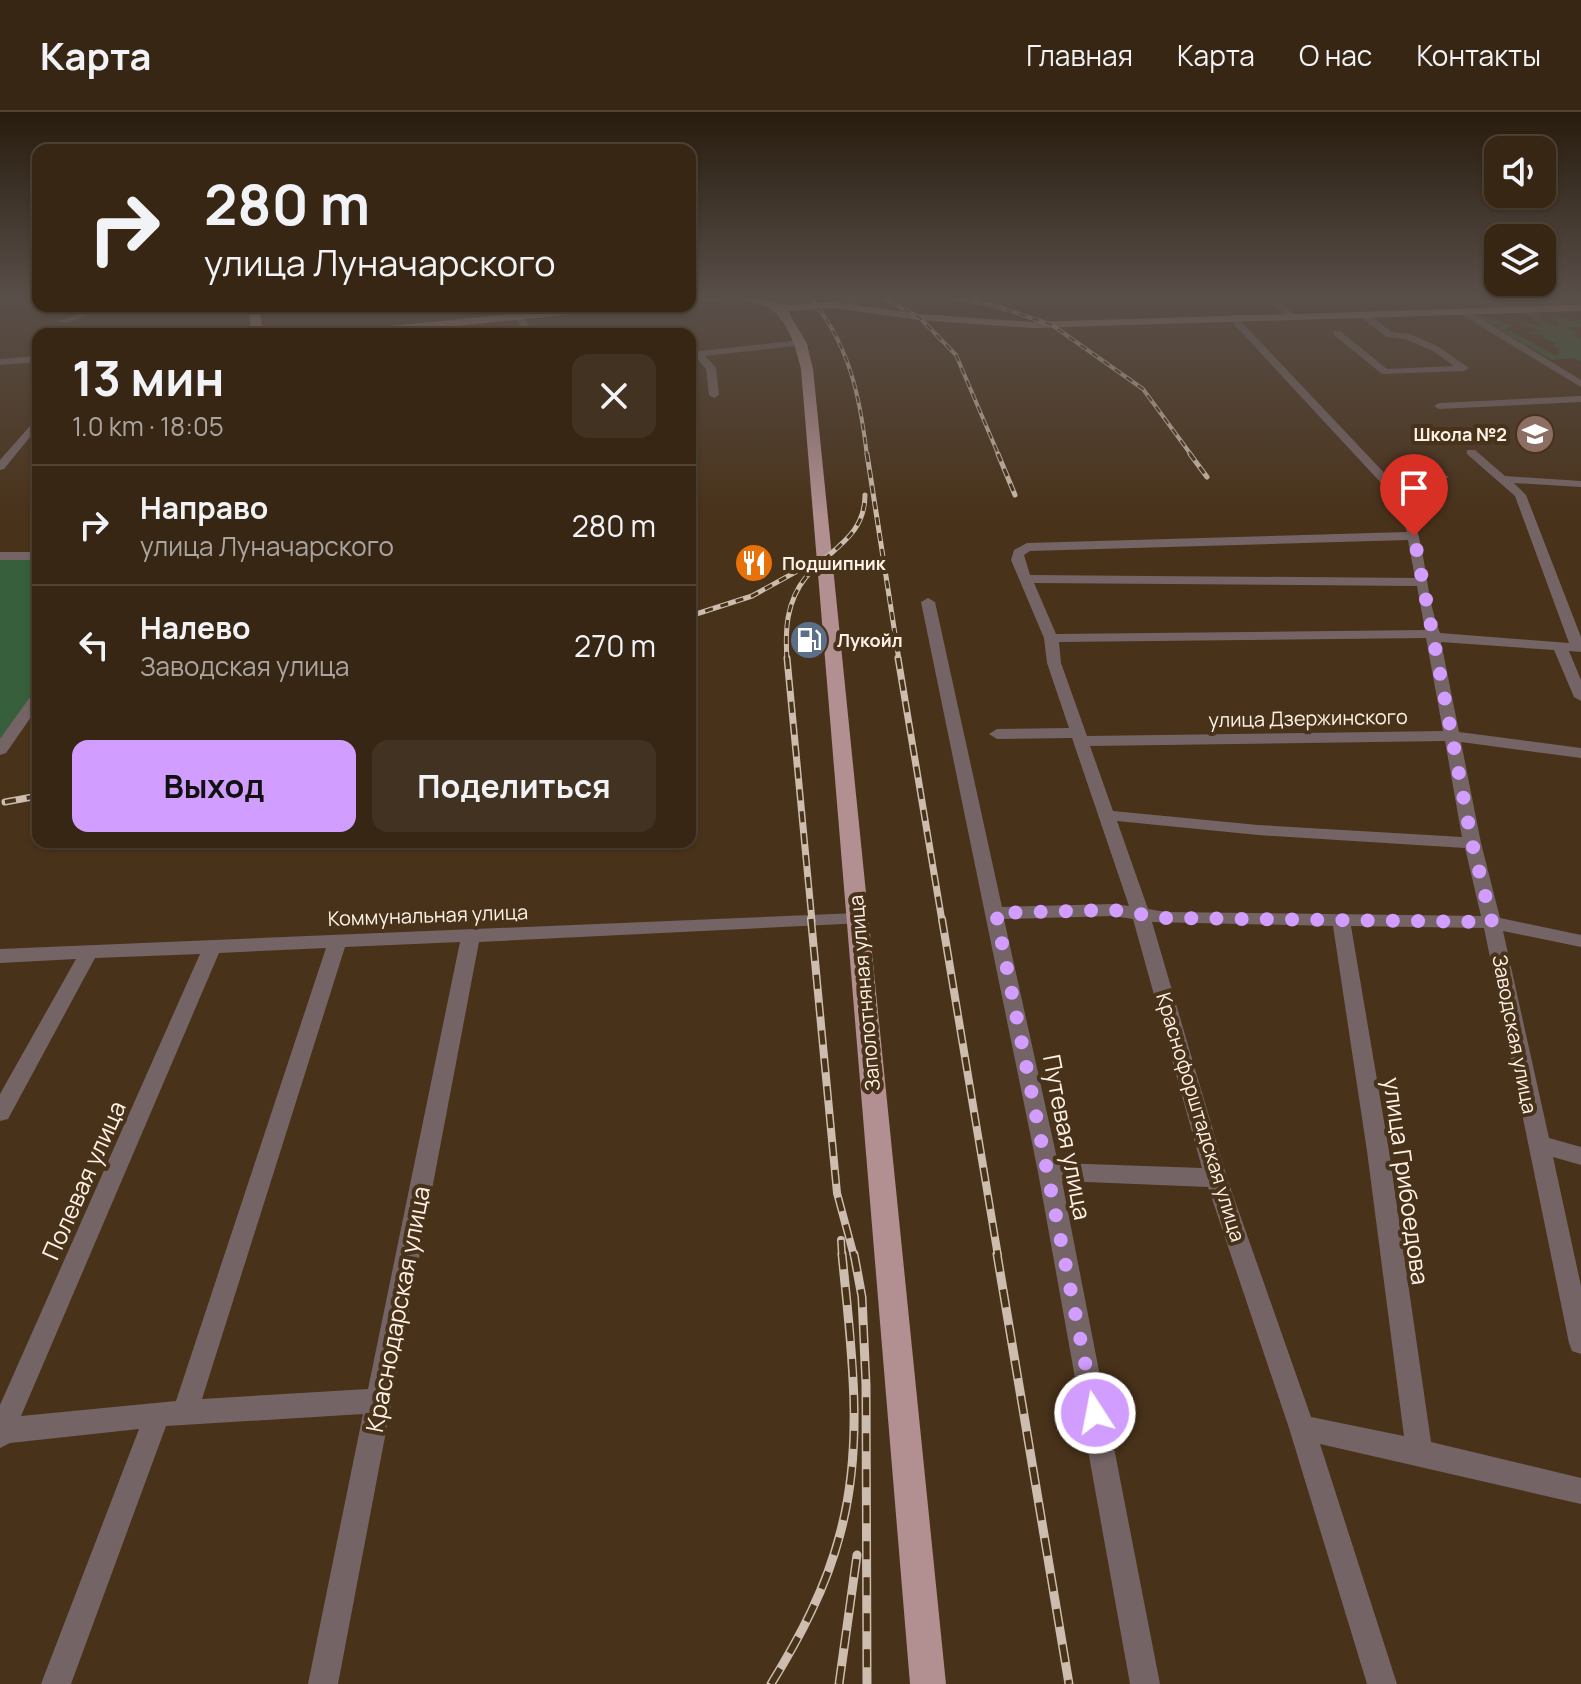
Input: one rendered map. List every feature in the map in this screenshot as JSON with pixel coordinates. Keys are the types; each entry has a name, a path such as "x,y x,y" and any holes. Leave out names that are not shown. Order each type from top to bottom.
{"main road":[{"name":"Заполотняная улица","path":"807,369 928,1684"}],"street":[{"path":"711,369 714,395"},
{"name":"Заводская улица","path":"1281,369 1386,482 1404,506 1414,536 1472,843 1492,922 1581,1343"},
{"path":"1382,369 1385,372 1437,369"},
{"path":"1557,369 1581,384"},
{"path":"1439,406 1581,399"},
{"path":"0,467 32,427"},
{"path":"1051,638 1434,636 1580,648 1520,495 1471,452"},
{"path":"1386,482 1443,477"},
{"path":"1501,479 1581,484"},
{"name":"Краснофорштадская улица","path":"1382,1684 1302,1428 1216,1178 1140,913 1054,663 1051,638 1017,560 1018,553 1027,547 1414,536"},
{"path":"0,556 32,556"},
{"path":"1025,579 1423,582"},
{"name":"Путевая улица","path":"928,602 1049,1172 1145,1684"},
{"path":"1560,647 1581,697"},
{"path":"0,750 32,705"},
{"name":"улица Дзержинского","path":"997,734 1081,737 1453,736 1581,753"},
{"path":"1106,815 1258,830 1472,843"},
{"path":"996,913 1113,910 1166,918 1492,922 1581,941"},
{"name":"Коммунальная улица","path":"0,956 857,919"},
{"name":"улица Грибоедова","path":"1341,919 1378,1151 1419,1452"},
{"name":"Краснодарская улица","path":"323,1684 471,935"},
{"path":"56,1684 171,1414 338,940"},
{"name":"Полевая улица","path":"1,1432 213,946"},
{"path":"0,1113 90,951"},
{"path":"1537,1144 1581,1156"},
{"path":"1049,1172 1216,1178"},
{"path":"1,1432 171,1414 378,1401"},
{"path":"1302,1428 1581,1491"}],"green space":[{"path":"32,556 32,698 0,741 0,557"}],"railway":[{"path":"849,369 861,412 867,456"},
{"path":"962,369 999,456"},
{"path":"1115,369 1143,389 1192,456"},
{"path":"867,454 899,660"},
{"path":"998,454 1015,495"},
{"path":"1190,454 1207,477"},
{"path":"787,658 787,627 794,596 815,567 853,532 859,522 865,495"},
{"path":"696,614 752,596 810,564"},
{"path":"787,658 812,921"},
{"path":"898,658 942,921"},
{"path":"5,802 32,797"},
{"path":"811,919 837,1193 854,1256"},
{"path":"942,919 998,1256"},
{"path":"841,1240 842,1256"},
{"path":"771,1684 820,1593 848,1500 854,1394 842,1254"},
{"path":"854,1254 862,1297 866,1385 867,1684"},
{"path":"997,1254 1069,1684"},
{"path":"839,1684 857,1555"}],"place":[{"name":"Школа №2","path":"1535,434"},
{"name":"Подшипник","path":"754,563"},
{"name":"Лукойл","path":"809,640"}],"route":[{"path":"1095,1413 996,913 1113,910 1166,918 1492,922 1472,843 1414,536"}]}
